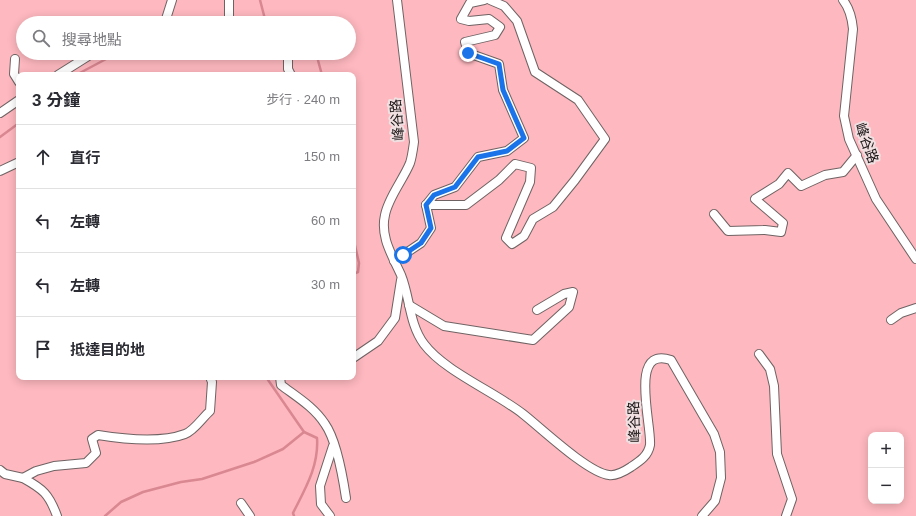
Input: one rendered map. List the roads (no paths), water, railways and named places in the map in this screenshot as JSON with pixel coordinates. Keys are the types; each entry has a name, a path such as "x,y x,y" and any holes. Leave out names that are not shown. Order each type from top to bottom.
{"street":[{"path":"167,16 172,0"},
{"path":"229,16 230,0"},
{"name":"峰谷路","path":"397,0 414,142 410,162 385,214 383,232 402,277 415,327 424,344 440,361 520,412 592,469 609,475 625,472 644,459 650,445 646,372 654,360 663,357 672,360 714,434 720,452 722,478 715,501 702,516"},
{"path":"426,205 434,195 455,187 478,157 507,151 524,138 503,90 499,64 468,53 466,42 495,35 500,27 490,19 469,21 461,19 470,3 484,0"},
{"path":"426,205 466,205 499,180 515,164 531,168 530,182 506,238 512,244 524,236 533,219 553,207 605,139 578,100 535,72 517,21 504,6 490,0"},
{"name":"峰谷路","path":"843,0 848,6 852,16 853,29 844,116 849,139 876,199 916,259"},
{"path":"15,59 14,74 16,77"},
{"path":"63,72 82,60"},
{"path":"288,60 290,72"},
{"path":"0,113 16,102"},
{"path":"714,214 728,231 765,230 781,232 783,223 755,199 779,184 788,173 801,186 825,176 843,172 857,155"},
{"path":"0,171 16,163"},
{"path":"394,261 421,243 431,228 426,205"},
{"path":"356,356 378,341 395,318 402,277"},
{"path":"409,305 444,326 533,340 569,307 574,292 564,294 538,310"},
{"path":"891,320 900,313 916,308"},
{"path":"759,354 770,369 774,386 777,454 792,499 786,516"},
{"path":"23,478 36,471 54,466 86,463 96,453 92,439 98,435 130,440 186,434 210,411 211,380"},
{"path":"280,380 281,385 308,405 326,425 340,466 346,498"},
{"path":"330,516 321,504 320,486 334,446"},
{"path":"0,470 5,474 23,478 42,488 51,500 58,516"},
{"path":"241,503 250,516"}],"waterway":[{"path":"260,0 264,16"},
{"path":"82,72 104,60"},
{"path":"318,60 321,72"},
{"path":"0,137 16,125"},
{"path":"356,250 359,263 358,272 356,273"},
{"path":"105,516 121,502 143,492 181,482 202,479 254,462 283,449 304,432 268,380"},
{"path":"294,516 293,513 310,477 316,458 317,438 304,432"}]}
